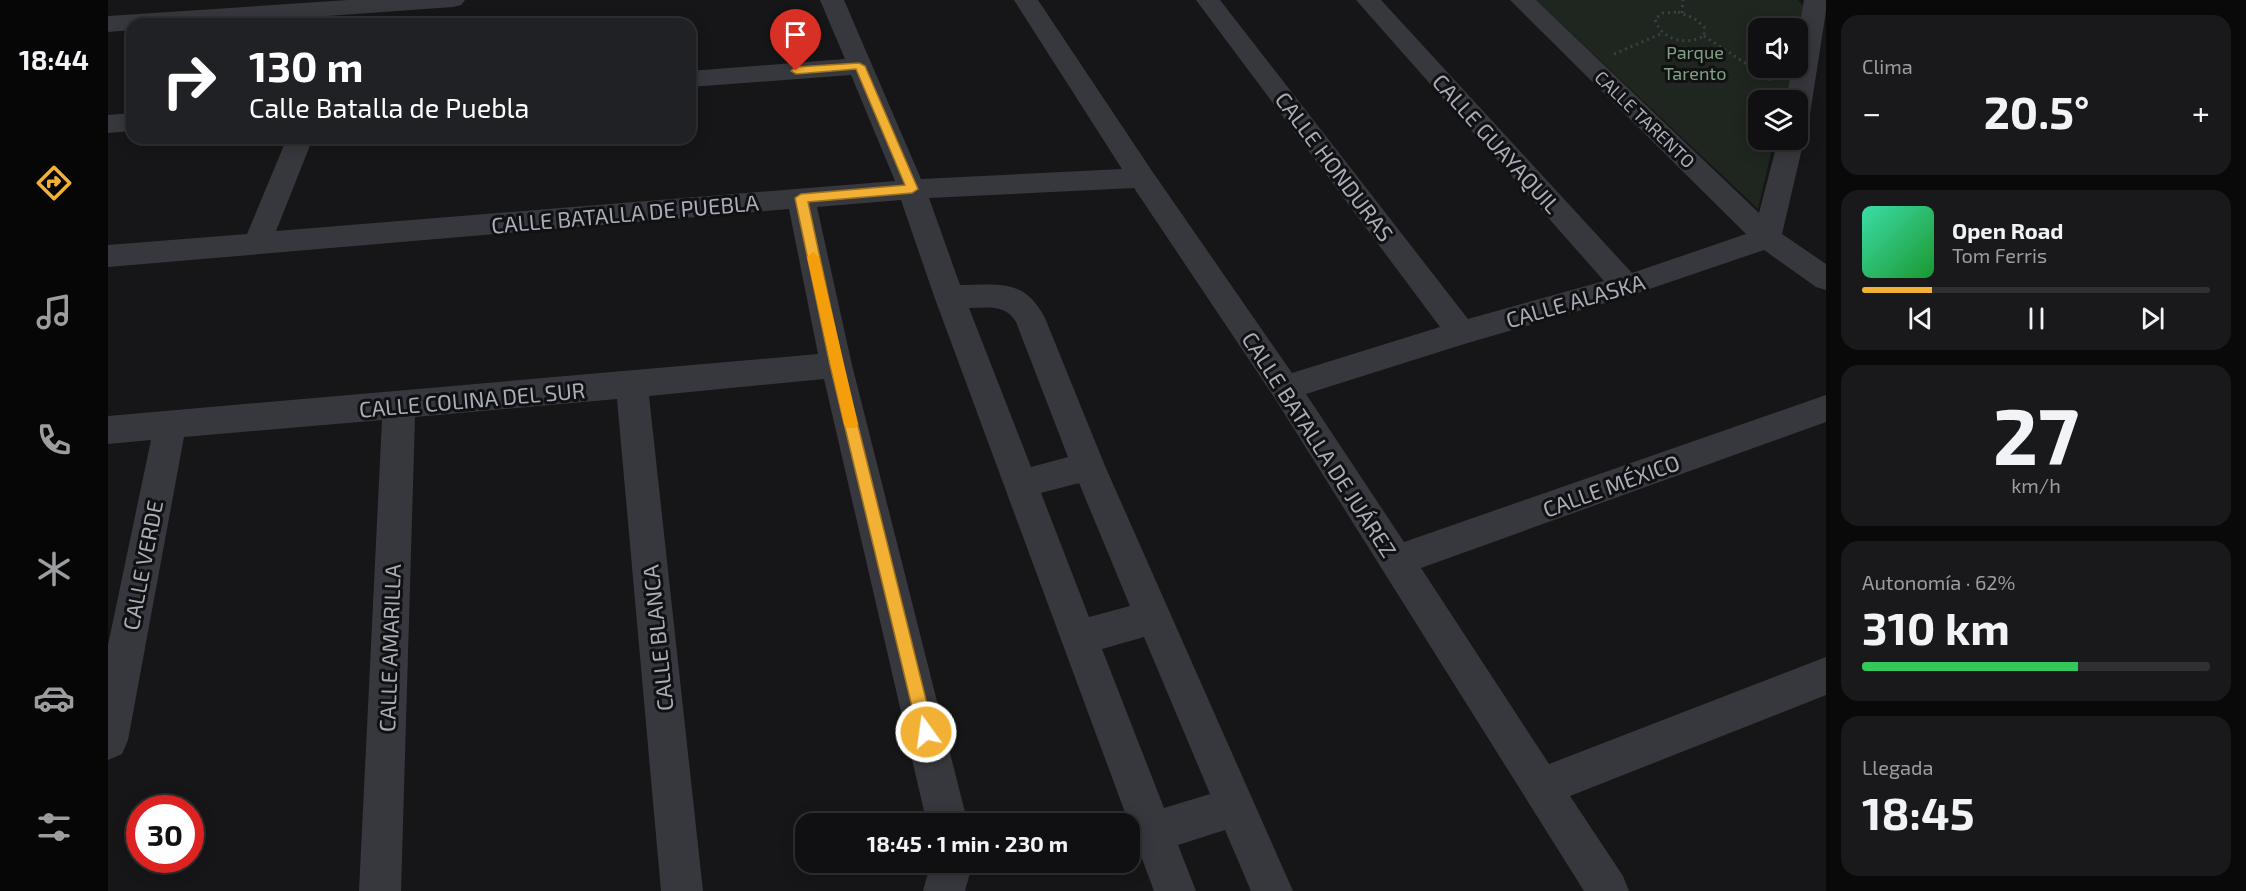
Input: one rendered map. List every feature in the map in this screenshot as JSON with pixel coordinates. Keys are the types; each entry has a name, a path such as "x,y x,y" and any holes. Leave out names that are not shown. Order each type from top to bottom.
{"street":[{"path":"210,18 347,10 453,0"},
{"path":"832,0 912,189 918,212 949,296 1175,891"},
{"name":"CALLE BATALLA DE JUÁREZ","path":"1026,0 1142,178 1286,388 1608,891"},
{"name":"CALLE HONDURAS","path":"1208,0 1461,333"},
{"name":"CALLE GUAYAQUIL","path":"1368,0 1626,286"},
{"name":"CALLE TARENTO","path":"1522,0 1767,238 1826,279"},
{"path":"1802,90 1816,0"},
{"path":"108,24 126,23"},
{"path":"696,79 859,66"},
{"path":"108,123 126,122"},
{"path":"257,244 298,144"},
{"path":"1767,238 1789,150"},
{"name":"CALLE BATALLA DE PUEBLA","path":"108,255 912,189 1142,178"},
{"path":"801,198 836,365 945,813"},
{"name":"CALLE ALASKA","path":"1286,388 1461,333 1626,286 1767,238"},
{"path":"949,296 1008,297 1022,306 1030,318 1088,466 1272,891"},
{"name":"CALLE COLINA DEL SUR","path":"108,430 836,365"},
{"name":"CALLE BLANCA","path":"632,385 682,891"},
{"name":"CALLE AMARILLA","path":"380,891 399,405"},
{"name":"CALLE MÉXICO","path":"1396,561 1826,408"},
{"name":"CALLE VERDE","path":"108,740 170,425"},
{"path":"1021,484 1088,466"},
{"path":"1079,638 1153,617"},
{"path":"1542,787 1826,676"},
{"path":"1153,832 1234,807"}],"path":[{"path":"1682,14 1683,0"},
{"path":"1670,12 1682,14 1700,22 1704,27 1704,36 1686,41 1663,33 1656,24 1658,16 1670,12"},
{"path":"1590,64 1663,33"},
{"path":"1704,36 1776,90"}],"green space":[{"name":"Parque Tarento","path":"1536,0 1798,0 1808,12 1806,18 1748,18 1748,78 1791,78 1788,90 1748,90 1748,150 1772,150 1758,209"}],"slow traffic":[{"path":"813,257 851,424"}],"route":[{"path":"796,71 859,66 912,189 801,198 836,365 926,732"}]}
